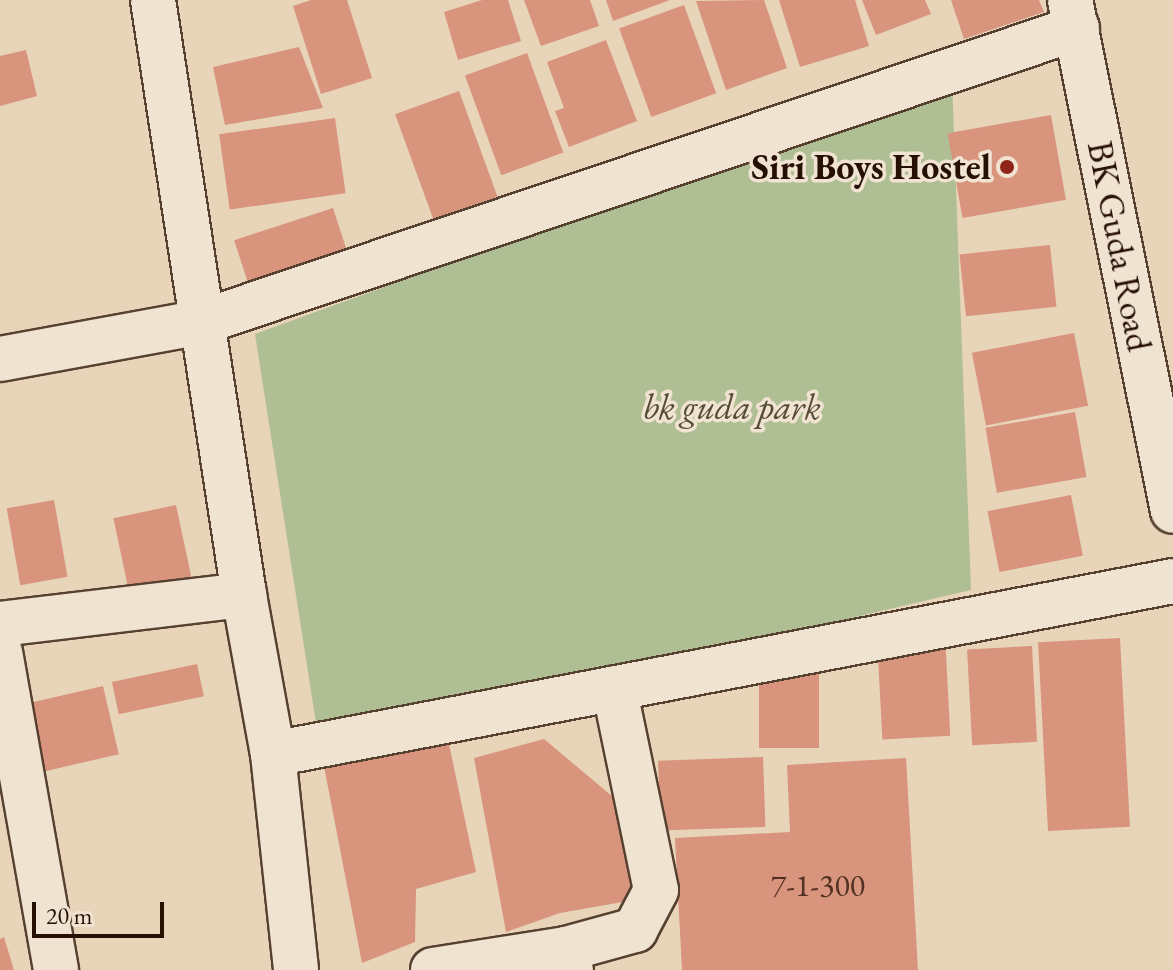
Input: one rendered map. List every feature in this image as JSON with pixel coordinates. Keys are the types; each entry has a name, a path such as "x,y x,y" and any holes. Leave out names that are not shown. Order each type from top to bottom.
{"street":[{"path":"153,0 244,595 273,754 296,970"},
{"path":"0,359 202,322 1073,14"},
{"name":"BK Guda Road","path":"1073,14 1173,511"},
{"path":"273,754 1173,581"},
{"path":"0,624 244,595"},
{"path":"0,652 56,970"},
{"path":"433,970 568,960 635,930 656,890 614,688"}],"green space":[{"name":"bk guda park","path":"952,81 971,590 319,742 255,334"}],"building":[{"path":"311,0 347,0 372,78 321,94 293,6"},
{"path":"482,0 508,0 521,41 458,60 444,12"},
{"path":"524,0 590,0 599,26 541,46"},
{"path":"606,0 670,0 613,21"},
{"path":"764,0 787,68 726,90 696,1"},
{"path":"779,0 855,0 869,46 800,67"},
{"path":"862,0 925,0 931,14 876,35"},
{"path":"951,0 1039,0 1044,12 964,39"},
{"path":"684,5 716,93 651,117 619,29"},
{"path":"606,40 637,121 569,147 555,111 564,108 547,62"},
{"path":"299,47 323,108 225,125 213,67"},
{"path":"26,50 37,96 0,106 0,56"},
{"path":"527,53 563,153 501,175 465,76"},
{"path":"459,91 500,203 436,226 395,114"},
{"name":"Siri Boys Hostel","path":"1051,115 1066,200 963,218 948,133"},
{"path":"335,118 346,193 230,210 219,134"},
{"path":"333,208 348,253 249,285 234,240"},
{"path":"1050,245 1056,307 966,316 959,255"},
{"path":"1074,333 1088,406 986,425 972,353"},
{"path":"1075,412 1086,477 997,493 985,428"},
{"path":"1071,495 1083,556 999,572 988,511"},
{"path":"54,500 68,577 20,585 7,508"},
{"path":"176,505 194,590 131,603 113,518"},
{"path":"945,635 950,736 882,739 877,639"},
{"path":"1120,638 1130,827 1048,831 1038,642"},
{"path":"1032,646 1037,742 972,745 967,649"},
{"path":"197,664 204,696 119,714 112,682"},
{"path":"759,669 819,669 819,748 759,748"},
{"path":"103,686 119,754 40,772 24,704"},
{"path":"446,730 476,872 416,889 415,942 362,963 323,761"},
{"path":"544,739 613,797 634,900 560,913 506,932 474,758"},
{"path":"763,757 765,827 661,831 658,761"},
{"path":"906,758 918,970 682,970 675,838 790,832 787,765"},
{"path":"4,937 14,970 0,970 0,939"}],"place":[{"name":"Siri Boys Hostel","path":"1007,167"}]}
